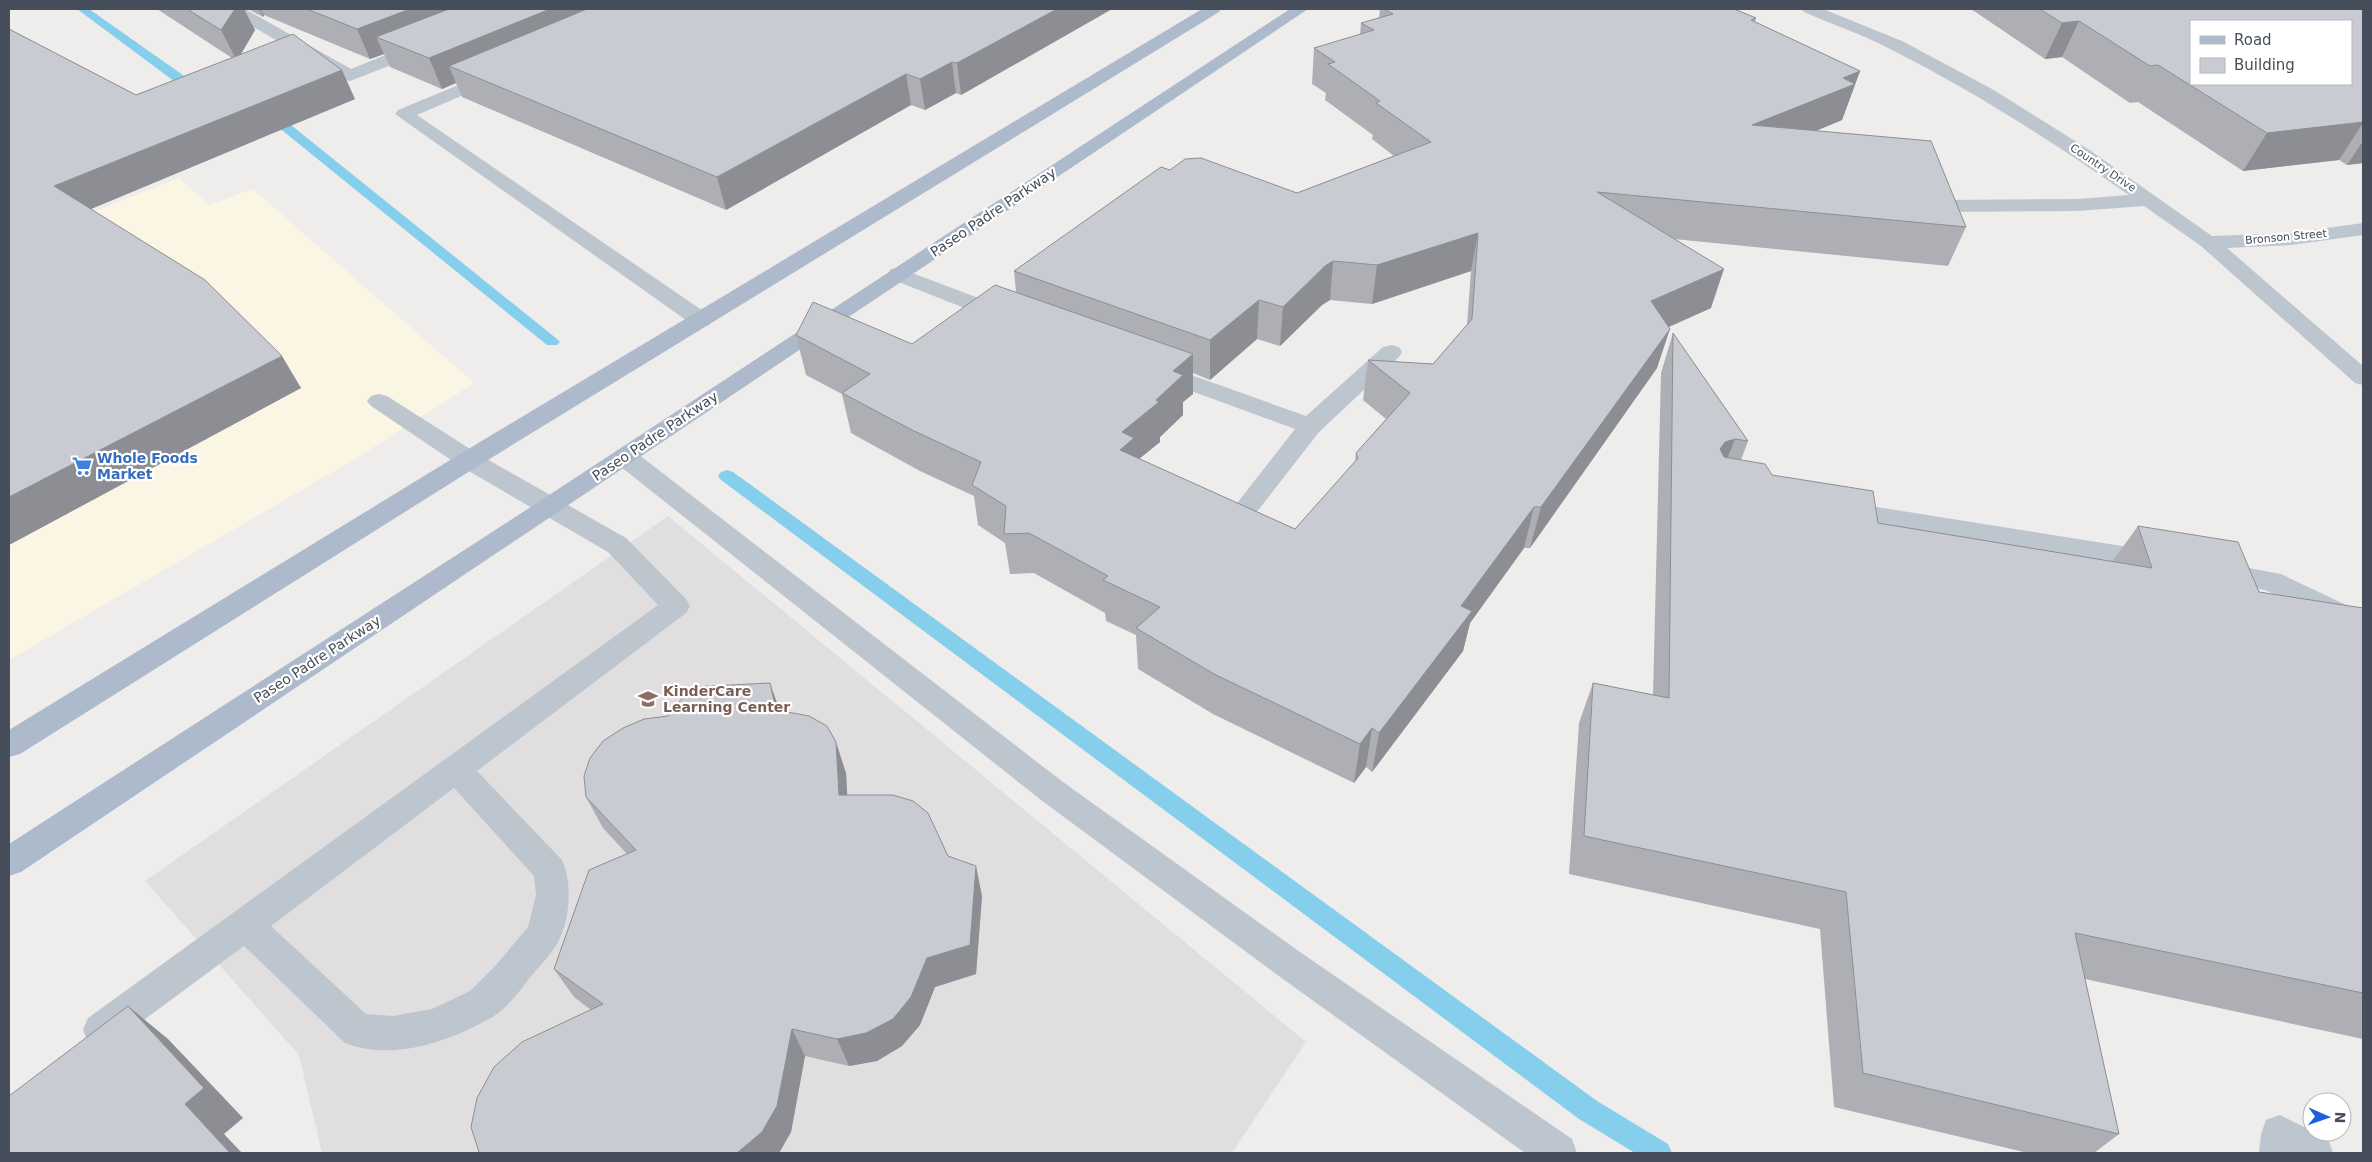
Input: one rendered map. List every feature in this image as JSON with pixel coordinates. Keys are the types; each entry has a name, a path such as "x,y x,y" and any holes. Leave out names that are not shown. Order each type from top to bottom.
{"main road":[{"path":"9,745 469,460 1213,9"},
{"name":"Paseo Padre Parkway","path":"9,862 625,457 1300,9"}],"street":[{"path":"234,9 350,76 438,40"},
{"name":"Country Drive","path":"1810,9 1896,45 1986,93 2084,155 2208,242 2363,378"},
{"path":"504,71 404,114 701,320"},
{"path":"1940,206 2078,205 2149,200"},
{"name":"Bronson Street","path":"2208,242 2292,239 2363,229"},
{"path":"899,274 958,299 1023,322"},
{"path":"1240,516 1310,426 1391,352"},
{"path":"1134,363 1310,426"},
{"path":"80,1045 246,925 676,606 617,545 469,460 379,401"},
{"path":"625,457 1052,791 1288,963 1558,1153"},
{"path":"1817,506 2271,580 2363,625"},
{"path":"246,925 358,1031 393,1033 436,1026 483,1003 509,977 544,934 554,895 550,870 456,769"},
{"path":"2278,1153 2280,1134 2314,1153"}],"shaded area":[{"path":"179,178 209,205 253,189 474,383 355,459 9,660 9,246"},
{"name":"KinderCare Learning Center","path":"668,516 1306,1042 1232,1153 322,1153 299,1055 145,881"}],"building":[{"path":"187,9 235,9 221,30"},
{"path":"307,9 410,9 357,29"},
{"path":"449,9 550,9 429,58 376,37"},
{"path":"587,9 1057,9 957,63 952,62 920,79 906,74 717,177 449,66"},
{"path":"1384,9 1734,9 1756,18 1751,20 1860,71 1843,78 1855,84 1752,125 1931,141 1966,227 1597,192 1724,269 1651,301 1670,329 1541,507 1534,507 1461,606 1472,611 1379,733 1372,728 1360,744 1214,674 1136,628 1160,607 1103,580 1108,576 1029,533 1004,534 1006,506 972,485 981,462 912,430 842,393 870,374 796,335 813,302 912,344 995,285 1193,354 1173,371 1183,375 1156,400 1159,402 1122,432 1134,438 1120,450 1295,529 1358,458 1356,453 1410,393 1368,360 1433,364 1472,319 1478,233 1377,265 1333,261 1325,266 1283,307 1259,300 1210,340 1014,271 1161,167 1170,170 1185,159 1201,158 1297,193 1431,142 1376,103 1380,101 1328,64 1335,62 1314,48 1374,30 1361,23 1393,14"},
{"path":"2040,9 2363,9 2363,122 2267,133 2190,85 2352,85 2352,20 2190,20 2190,85 2158,65 2150,66 2079,21 2062,23"},
{"path":"9,29 136,95 293,34 342,70 54,186 205,280 282,356 9,497"},
{"path":"1673,333 1748,441 1735,439 1725,442 1720,449 1724,457 1765,464 1772,475 1873,491 1878,523 2152,568 2138,526 2238,542 2259,592 2363,608 2363,993 2075,933 2119,1134 1863,1073 1846,892 1584,836 1593,683 1669,698"},
{"path":"770,683 776,710 809,716 827,726 836,742 839,795 893,795 913,801 928,813 948,856 976,866 970,945 927,958 911,997 893,1019 866,1033 837,1039 792,1029 777,1106 762,1132 737,1153 480,1153 471,1127 477,1098 494,1067 522,1042 603,1004 554,969 589,870 636,850 586,797 584,776 590,758 603,741 623,728 644,719 668,716 691,687"},
{"path":"128,1006 204,1088 185,1104 230,1153 9,1153 9,1096"}],"waterway":[{"path":"82,9 190,87 201,92"},
{"path":"263,118 287,128 552,342"},
{"path":"727,476 1588,1110 1659,1153"}],"place":[{"name":"Whole Foods Market","path":"82,466"},
{"name":"KinderCare Learning Center","path":"648,699"}]}
